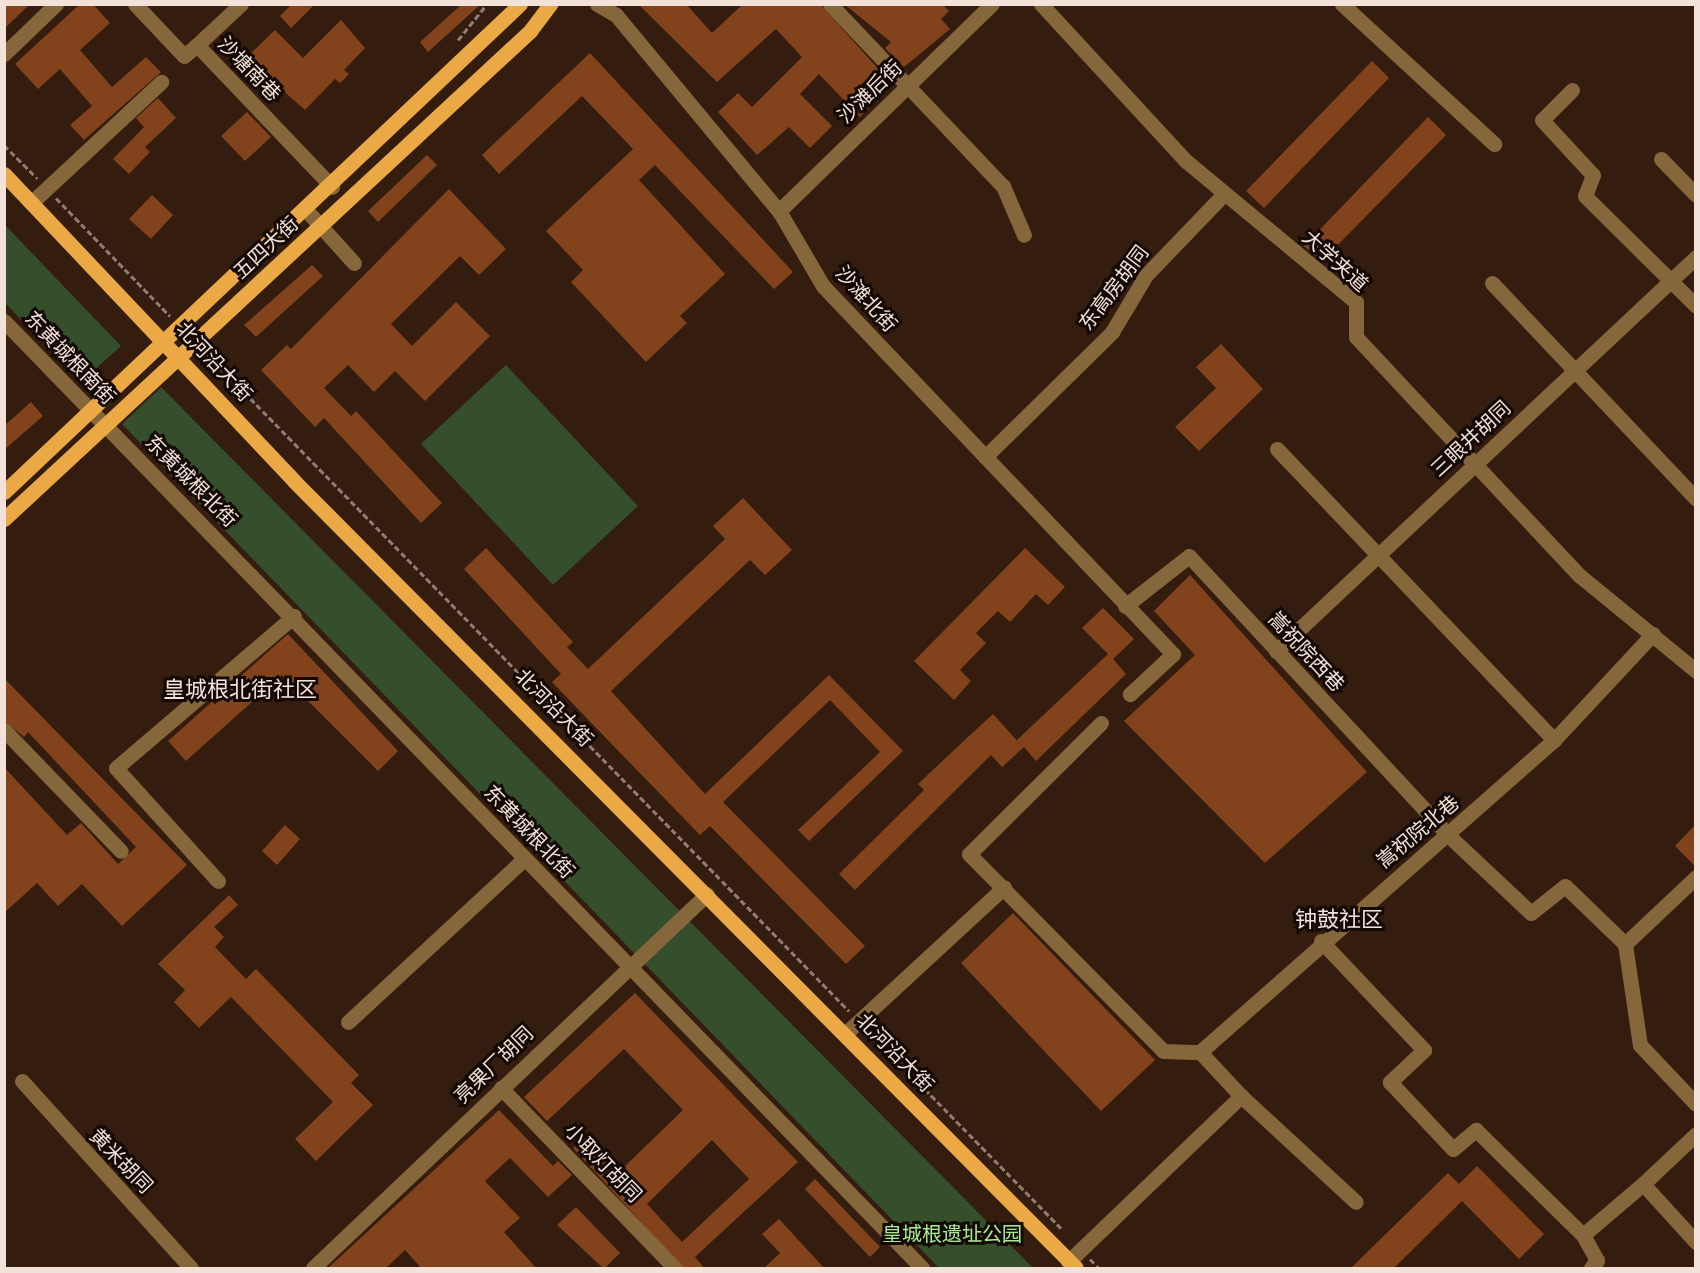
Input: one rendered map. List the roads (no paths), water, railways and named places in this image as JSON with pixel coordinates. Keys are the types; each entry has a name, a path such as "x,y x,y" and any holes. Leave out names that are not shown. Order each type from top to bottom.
{"main road":[{"name":"五四大街","path":"4,492 332,187 520,4"},
{"name":"五四大街","path":"4,519 530,32 550,4"},
{"name":"北河沿大街","path":"4,174 181,355 294,481 846,1033 1072,1265"}],"street":[{"path":"4,54 56,4"},
{"name":"沙塘南巷","path":"135,4 184,56 197,45 332,187"},
{"path":"197,45 241,4"},
{"name":"沙滩北街","path":"597,4 622,10 779,211 823,286 1173,654 1130,694"},
{"path":"830,4 906,87 1003,186 1024,235"},
{"name":"沙滩后街","path":"779,211 992,4"},
{"name":"大学夹道","path":"1041,4 1186,161 1356,302 1356,337 1477,463 1580,576 1695,671"},
{"path":"1342,4 1494,144"},
{"path":"31,203 161,82"},
{"path":"1572,90 1542,120 1593,176 1585,196 1695,306"},
{"path":"1661,159 1695,195"},
{"name":"东高房胡同","path":"985,458 1112,332 1146,275 1224,194"},
{"path":"306,211 354,263"},
{"name":"三眼井胡同","path":"1276,651 1695,257"},
{"path":"1492,283 1572,371 1695,499"},
{"name":"东黄城根南街","path":"4,321 105,424"},
{"name":"东黄城根北街","path":"105,424 294,616 921,1269"},
{"path":"1277,449 1379,553 1554,740"},
{"name":"嵩祝院西巷","path":"1125,606 1189,556 1449,836 1531,913 1565,886 1626,944"},
{"path":"218,881 116,768 294,616"},
{"name":"嵩祝院北巷","path":"1200,1052 1321,941 1449,836 1554,740 1653,634"},
{"path":"1101,723 969,854 1163,1051 1200,1052 1241,1096 1356,1202"},
{"path":"4,730 121,851"},
{"path":"348,1022 525,858"},
{"path":"1695,877 1626,944 1640,1045 1695,1104"},
{"path":"846,1033 1004,887"},
{"name":"亮果厂胡同","path":"313,1269 628,965 707,894"},
{"path":"1321,941 1424,1050 1389,1082 1453,1149 1476,1130 1583,1235 1597,1260 1592,1269"},
{"name":"黄米胡同","path":"22,1081 191,1269"},
{"name":"小取灯胡同","path":"501,1088 675,1269"},
{"path":"1072,1265 1081,1250 1241,1096"},
{"path":"1583,1235 1643,1184 1695,1134"},
{"path":"1643,1184 1695,1242"}],"district":[{"name":"皇城根北街社区","path":"240,690"},
{"name":"钟鼓社区","path":"1339,920"}],"park label":[{"name":"皇城根遗址公园","path":"952,1234"}]}
